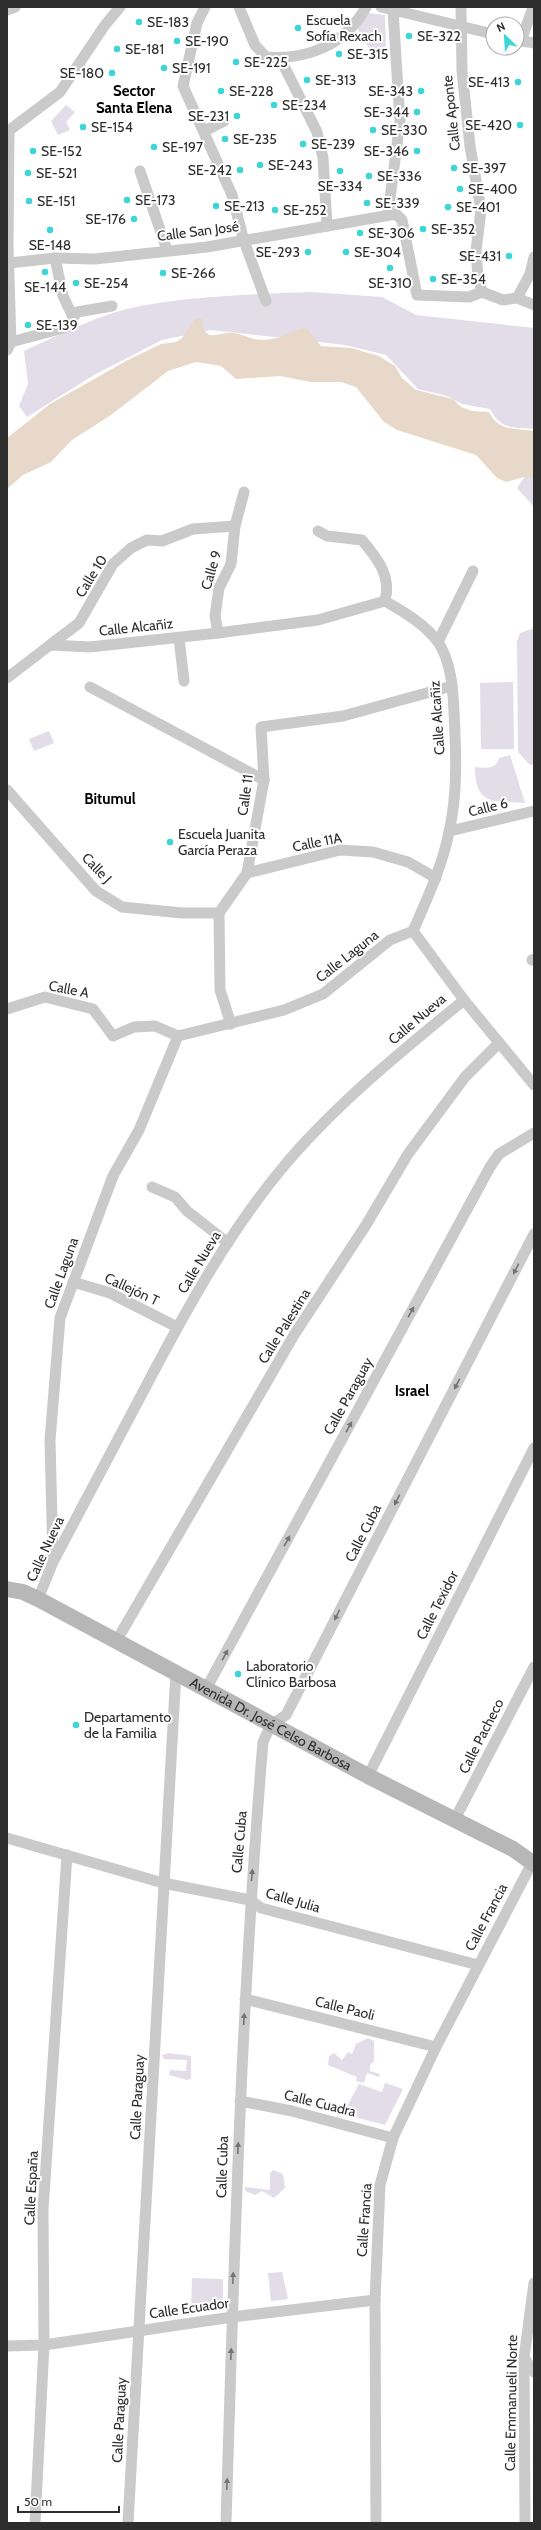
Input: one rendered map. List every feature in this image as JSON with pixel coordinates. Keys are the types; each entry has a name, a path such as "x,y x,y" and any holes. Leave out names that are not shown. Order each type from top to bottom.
{"main road":[{"name":"Avenida Dr. José Celso Barbosa","path":"7,1589 23,1592 117,1640 271,1725 368,1776 514,1849 534,1863"}],"street":[{"path":"7,10 15,7"},
{"path":"112,306 77,312 67,327 9,346 8,132 60,92 105,24 120,7"},
{"path":"205,7 197,23 183,86 232,196 244,241 266,301"},
{"path":"239,7 255,45 266,57 280,58 299,57 316,52 357,24 366,7"},
{"name":"Calle Aponte","path":"461,7 462,71 470,146 480,210 476,250 478,276 482,292"},
{"path":"525,26 533,7"},
{"path":"485,32 386,8 400,121 388,214 396,214 402,220 417,295 469,297 482,292 503,300 517,298 534,306"},
{"path":"280,58 317,132 323,158 327,226"},
{"path":"204,131 224,121"},
{"path":"140,171 167,250"},
{"name":"Calle San José","path":"9,263 55,258 95,259 167,250 207,247 388,214"},
{"path":"517,298 530,274 534,257"},
{"path":"55,258 63,296 73,317"},
{"name":"Calle 9","path":"218,633 215,616 219,588 231,564 235,526 244,492"},
{"name":"Calle 10","path":"50,645 79,623 113,564 131,548 147,540 158,539 162,541 193,528 235,526"},
{"path":"318,531 327,536 362,540 377,558 388,581 385,601"},
{"path":"438,642 473,571"},
{"name":"Calle Alcañiz","path":"50,645 90,647 180,638 318,620 385,601 413,617 438,642 445,657 452,686 456,776 450,831 436,878 413,931"},
{"path":"180,638 184,680"},
{"path":"7,678 50,645"},
{"name":"Calle 11","path":"219,913 247,873 264,780 261,727 343,716 452,686"},
{"path":"90,687 264,780"},
{"name":"Calle J","path":"7,790 96,891 122,907 182,913 219,913"},
{"name":"Calle 6","path":"450,831 534,811"},
{"name":"Calle 11A","path":"247,873 340,850 373,852 408,862 436,878"},
{"path":"178,1036 231,1024 220,990 219,913"},
{"path":"413,931 464,1000 534,1085"},
{"name":"Calle Laguna","path":"231,1024 284,1010 323,994 390,940 413,931"},
{"name":"Calle A","path":"7,1008 45,997 93,1009 113,1036 134,1027 155,1026 178,1036"},
{"name":"Calle Nueva","path":"38,1599 53,1562 177,1327 228,1243 275,1178 320,1126 374,1075 464,1000"},
{"name":"Calle Laguna","path":"53,1562 50,1440 60,1318 113,1176 139,1130 178,1036"},
{"name":"Calle Palestina","path":"117,1640 294,1335 366,1225 408,1154 465,1077 499,1043"},
{"name":"Calle Paraguay","path":"206,1689 490,1167 499,1154 534,1133"},
{"path":"152,1187 175,1197 187,1211 228,1243"},
{"name":"Calle Cuba","path":"226,2523 240,2101 250,1900 263,1742 271,1725 286,1715 534,1234"},
{"name":"Callejón T","path":"73,1282 110,1293 177,1327"},
{"name":"Calle Texidor","path":"368,1776 534,1448"},
{"name":"Calle Pacheco","path":"455,1819 534,1667"},
{"name":"Calle Paraguay","path":"128,2523 176,1672"},
{"name":"Calle Julia","path":"7,1838 163,1884 250,1900 261,1908 478,1965"},
{"name":"Calle España","path":"35,2523 44,2345 44,2210 66,1855"},
{"name":"Calle Francia","path":"376,2523 375,2300 380,2185 392,2138 478,1965 534,1863"},
{"name":"Calle Paoli","path":"245,1999 436,2047"},
{"name":"Calle Cuadra","path":"240,2101 292,2111 392,2138"},
{"name":"Calle Emmanueli Norte","path":"525,2523 524,2358 534,2283"},
{"name":"Calle Ecuador","path":"7,2346 44,2345 232,2317 375,2300"},
{"path":"524,2358 534,2372"}],"shaded area":[{"path":"368,13 385,15 386,50 373,55 357,28"},
{"path":"66,105 75,112 66,122 70,130 58,135 51,121"},
{"path":"312,292 382,297 416,315 534,328 534,429 508,426 499,421 490,409 462,404 447,396 418,389 386,355 345,345 211,330 162,340 94,375 27,417 19,406 28,384 24,351 95,319 140,306 182,300"},
{"path":"196,318 202,319 204,330 209,335 234,333 265,340 306,328 321,346 351,348 379,356 395,366 402,378 416,390 453,399 461,407 472,411 489,412 498,423 508,428 534,431 534,479 528,476 506,482 497,478 476,455 397,430 384,422 356,387 341,382 311,382 280,376 236,379 221,366 196,362 168,371 111,415 72,440 51,462 23,475 7,489 7,438 50,404 126,361 161,344 176,342 182,338"},
{"path":"534,463 534,507 517,488"},
{"path":"534,628 534,764 530,765 518,752 517,641 520,633"},
{"path":"513,682 514,749 481,749 480,683"},
{"path":"49,731 54,743 34,751 29,739"},
{"path":"510,755 525,803 504,802 488,799 478,789 475,767 487,768 496,765 499,758"},
{"path":"368,2038 374,2041 374,2061 370,2065 370,2071 380,2074 379,2077 367,2073 364,2083 356,2081 357,2077 328,2065 329,2056 334,2053 342,2060 348,2052 352,2054 356,2044"},
{"path":"169,2053 191,2056 191,2079 187,2080 169,2075 170,2070 186,2071 187,2060 164,2059 162,2055"},
{"path":"385,2083 403,2089 385,2125 343,2114 359,2084 382,2092"},
{"path":"273,2170 283,2174 285,2188 274,2198 262,2191 255,2195 245,2191 245,2187 270,2190 270,2174"},
{"path":"282,2272 288,2299 271,2301 268,2273"},
{"path":"192,2278 223,2279 223,2308 191,2314"}],"place":[{"name":"SE-183","path":"139,22"},
{"name":"Escuela Sofía Rexach","path":"298,28"},
{"name":"SE-322","path":"409,36"},
{"name":"SE-190","path":"177,41"},
{"name":"SE-181","path":"117,49"},
{"name":"SE-315","path":"339,54"},
{"name":"SE-225","path":"236,62"},
{"name":"SE-191","path":"164,68"},
{"name":"SE-180","path":"112,73"},
{"name":"SE-313","path":"307,80"},
{"name":"SE-413","path":"518,82"},
{"name":"SE-228","path":"221,91"},
{"name":"SE-343","path":"421,91"},
{"name":"SE-234","path":"274,105"},
{"name":"SE-344","path":"417,112"},
{"name":"SE-231","path":"237,116"},
{"name":"SE-420","path":"520,125"},
{"name":"SE-154","path":"83,127"},
{"name":"SE-330","path":"373,130"},
{"name":"SE-235","path":"225,139"},
{"name":"SE-239","path":"303,144"},
{"name":"SE-197","path":"154,147"},
{"name":"SE-152","path":"33,151"},
{"name":"SE-346","path":"417,151"},
{"name":"SE-243","path":"260,165"},
{"name":"SE-397","path":"454,168"},
{"name":"SE-242","path":"240,170"},
{"name":"SE-334","path":"340,171"},
{"name":"SE-521","path":"28,173"},
{"name":"SE-336","path":"369,176"},
{"name":"SE-400","path":"460,189"},
{"name":"SE-173","path":"127,200"},
{"name":"SE-151","path":"29,201"},
{"name":"SE-339","path":"367,203"},
{"name":"SE-213","path":"216,206"},
{"name":"SE-401","path":"448,207"},
{"name":"SE-252","path":"275,210"},
{"name":"SE-176","path":"134,219"},
{"name":"SE-352","path":"423,229"},
{"name":"SE-148","path":"50,230"},
{"name":"SE-306","path":"360,233"},
{"name":"SE-293","path":"308,252"},
{"name":"SE-304","path":"346,252"},
{"name":"SE-431","path":"509,256"},
{"name":"SE-310","path":"390,268"},
{"name":"SE-144","path":"45,272"},
{"name":"SE-266","path":"163,273"},
{"name":"SE-354","path":"433,279"},
{"name":"SE-254","path":"76,283"},
{"name":"SE-139","path":"28,325"},
{"name":"Escuela Juanita García Peraza","path":"170,842"},
{"name":"Laboratorio Clínico Barbosa","path":"238,1674"},
{"name":"Departamento de la Familia","path":"76,1725"}],"district":[{"name":"Sector Santa Elena","path":"134,100"},
{"name":"Bitumul","path":"110,799"},
{"name":"Israel","path":"412,1391"}]}
